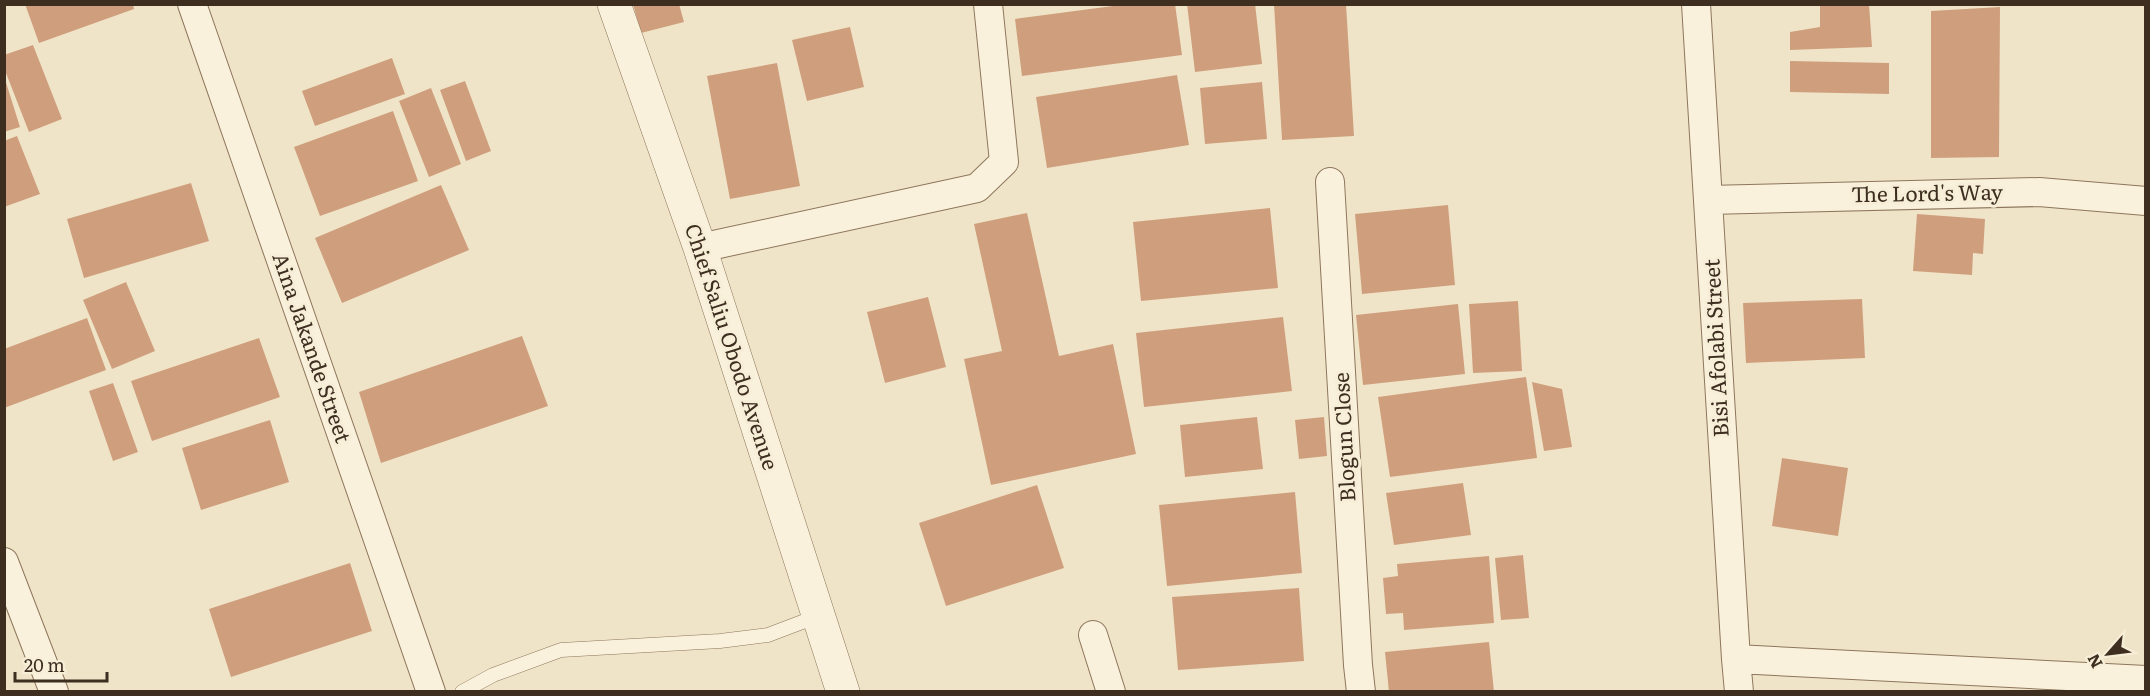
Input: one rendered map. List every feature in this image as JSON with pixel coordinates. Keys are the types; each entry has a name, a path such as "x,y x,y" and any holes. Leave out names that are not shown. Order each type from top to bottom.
{"street":[{"name":"Aina Jakande Street","path":"192,4 431,692"},
{"name":"Chief Saliu Obodo Avenue","path":"614,4 700,248 843,692"},
{"path":"700,248 977,188 1004,162 988,4"},
{"name":"Bisi Afolabi Street","path":"1696,4 1739,692"},
{"name":"Blogun Close","path":"1330,182 1361,692"},
{"name":"The Lord's Way","path":"1708,200 2039,192 2145,201"},
{"path":"4,562 54,692"},
{"path":"1092,635 1111,692"},
{"path":"1736,659 2145,681"}],"lane":[{"path":"462,692 493,675 561,650 720,641 768,634 818,616"}],"building":[{"path":"25,4 133,4 134,9 39,43"},
{"path":"633,4 679,4 684,22 641,33"},
{"path":"1128,4 1175,4 1182,55 1022,76 1015,19"},
{"path":"1187,4 1255,4 1262,64 1195,72"},
{"path":"1274,4 1346,4 1354,136 1282,140"},
{"path":"1820,4 1869,4 1872,47 1790,50 1790,32 1820,27"},
{"path":"2000,7 1999,157 1931,158 1931,11"},
{"path":"850,27 864,87 807,101 792,40"},
{"path":"33,45 62,119 29,132 4,68 4,55"},
{"path":"392,58 405,94 315,126 302,91"},
{"path":"1790,61 1889,63 1889,94 1790,92"},
{"path":"777,63 800,186 730,199 707,76"},
{"path":"1177,75 1189,145 1047,168 1036,97"},
{"path":"4,76 20,127 4,132"},
{"path":"465,81 491,151 466,161 440,90"},
{"path":"1262,82 1267,139 1205,144 1200,88"},
{"path":"431,88 461,164 429,177 399,101"},
{"path":"393,111 418,181 320,216 294,147"},
{"path":"17,136 40,194 4,207 4,141"},
{"path":"191,183 209,241 84,278 67,219"},
{"path":"441,185 469,250 342,303 315,238"},
{"path":"1448,205 1455,285 1362,294 1355,214"},
{"path":"1270,208 1278,288 1141,301 1133,222"},
{"path":"1027,213 1059,356 1113,344 1136,454 991,485 964,359 1002,351 974,224"},
{"path":"1917,214 1985,219 1983,254 1973,253 1972,275 1913,271"},
{"path":"126,282 155,351 112,369 83,300"},
{"path":"928,297 946,367 885,383 867,312"},
{"path":"1862,299 1865,358 1746,363 1743,303"},
{"path":"1518,301 1522,371 1473,373 1469,304"},
{"path":"1458,304 1465,374 1363,385 1356,315"},
{"path":"1283,317 1292,391 1144,407 1136,333"},
{"path":"87,318 106,370 4,408 4,349"},
{"path":"522,336 548,406 381,463 359,392"},
{"path":"259,338 280,397 152,441 131,381"},
{"path":"1526,377 1537,458 1390,477 1378,397"},
{"path":"1532,382 1562,389 1572,447 1544,451"},
{"path":"113,383 138,452 113,461 89,391"},
{"path":"1257,417 1263,469 1185,477 1180,425"},
{"path":"1324,417 1327,456 1299,459 1295,420"},
{"path":"270,420 289,482 201,510 182,448"},
{"path":"1782,458 1848,468 1838,536 1772,526"},
{"path":"1463,483 1471,535 1394,545 1386,493"},
{"path":"1037,485 1064,568 946,606 919,523"},
{"path":"1295,492 1302,573 1167,586 1159,505"},
{"path":"1523,555 1529,618 1501,620 1495,558"},
{"path":"1489,556 1494,623 1404,630 1403,613 1386,614 1383,578 1398,576 1397,564"},
{"path":"350,563 372,631 231,677 209,609"},
{"path":"1299,588 1304,661 1178,670 1172,597"},
{"path":"1489,642 1494,692 1389,692 1385,652"}]}
